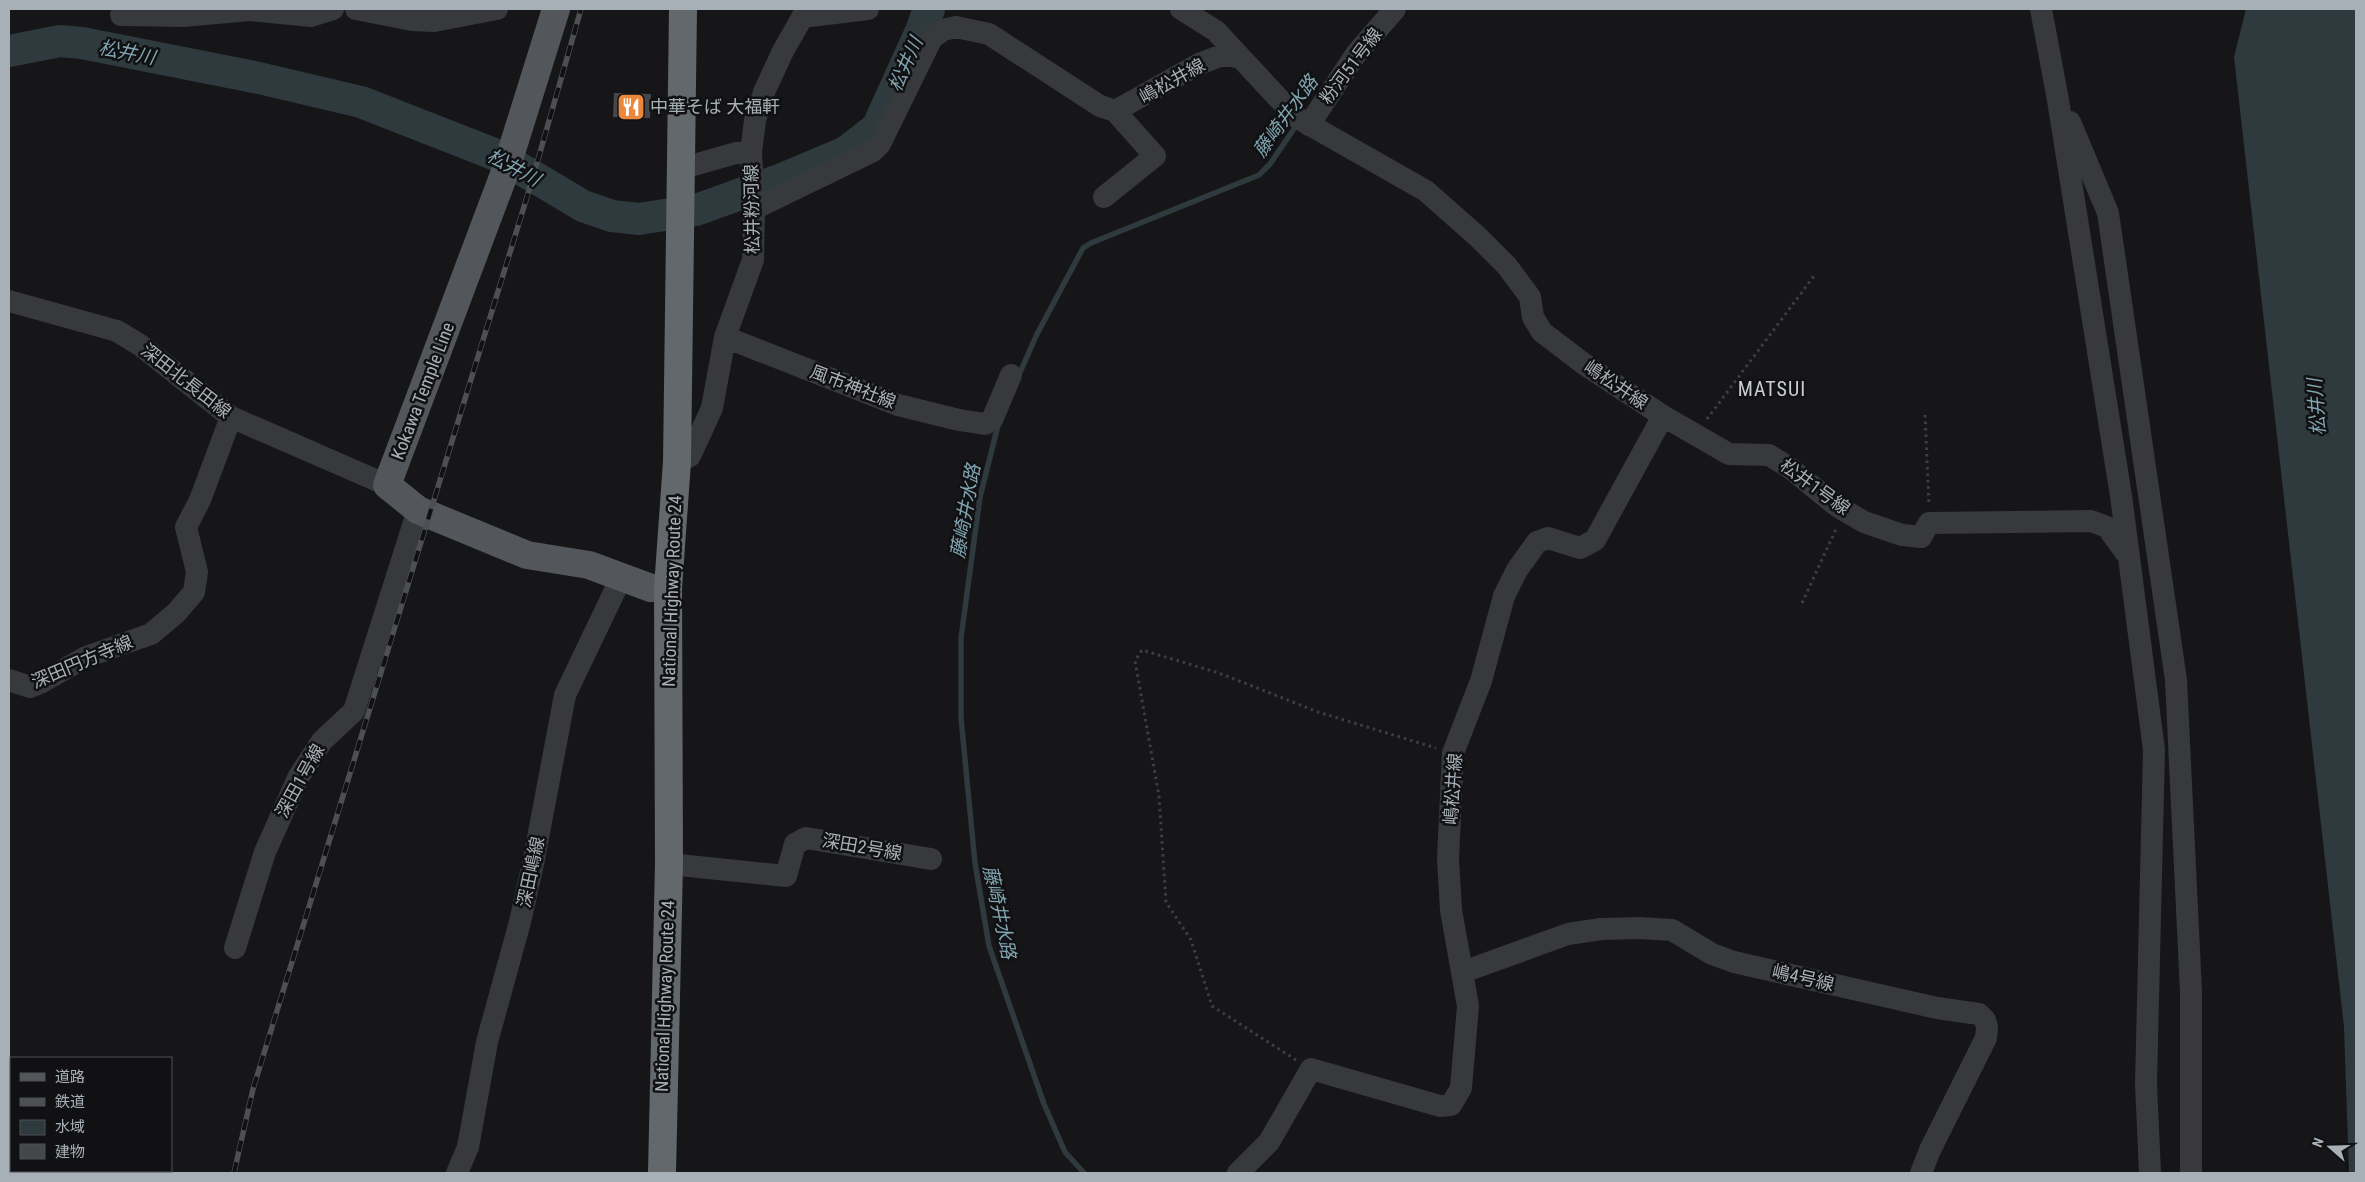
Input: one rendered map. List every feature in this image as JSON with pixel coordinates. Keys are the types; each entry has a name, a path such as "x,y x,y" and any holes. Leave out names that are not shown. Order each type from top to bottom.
{"highway":[{"name":"National Highway Route 24","path":"662,1173 669,864 668,588 677,462 683,9"}],"main road":[{"name":"Kokawa Temple Line","path":"387,485 509,160 556,9"},
{"path":"387,485 418,510 527,555 589,565 651,588 668,588"}],"street":[{"path":"121,15 183,16 249,10 304,15 333,9"},
{"path":"356,9 412,20 434,21 497,9"},
{"path":"804,13 868,9"},
{"path":"1180,9 1216,31 1241,58"},
{"name":"粉河51号線","path":"1303,122 1356,54 1395,9"},
{"path":"2041,9 2121,496 2154,750 2146,1084 2150,1173"},
{"name":"松井粉河線","path":"677,462 690,456 712,408 725,337 753,260 754,204 751,155 755,120 764,92 783,51 804,13"},
{"path":"754,204 873,151 880,144 932,38 943,30 956,27 968,28 989,34 1100,106 1115,111 1155,156 1104,197"},
{"name":"嶋松井線","path":"1115,111 1199,64 1220,56 1241,58 1303,122 1426,191 1478,237 1507,266 1530,297 1533,318 1542,332 1584,364 1663,416 1595,540 1580,548 1548,538 1537,542 1517,570 1504,596 1481,681 1453,753 1449,867 1451,910 1468,1006 1461,1088 1451,1105 1440,1106 1311,1069"},
{"path":"2055,85 2108,213 2176,680 2191,992 2191,1173"},
{"path":"680,175 736,153 751,155"},
{"name":"深田北長田線","path":"9,301 117,331 140,345 231,417 387,485"},
{"name":"風市神社線","path":"725,337 898,405 959,420 985,424 992,420 1011,376"},
{"name":"松井1号線","path":"1663,416 1729,454 1769,455 1790,468 1844,510 1864,522 1902,535 1921,537 1929,523"},
{"name":"深田円方寺線","path":"9,680 30,687 86,656 151,634 176,613 194,592 197,572 186,527 200,500 231,417"},
{"name":"深田1号線","path":"234,948 265,852 295,784 322,741 354,711 418,510"},
{"path":"1929,523 2090,520 2107,527 2129,557"},
{"name":"深田嶋線","path":"456,1173 468,1147 487,1042 500,998 532,868 565,695 621,578"},
{"name":"深田2号線","path":"669,864 786,876 795,844 806,838 931,859"},
{"name":"嶋4号線","path":"1463,972 1568,934 1601,929 1639,928 1672,930 1712,954 1734,962 1937,1008 1980,1014 1986,1020 1988,1027 1986,1038 1930,1150 1922,1173"},
{"path":"1238,1173 1269,1142 1311,1069"}],"path":[{"path":"1695,434 1814,276"},
{"path":"1925,415 1929,523"},
{"path":"1802,603 1844,510"},
{"path":"1311,1069 1212,1006 1191,940 1166,902 1159,796 1135,661 1142,650 1219,673 1318,712 1453,753"}],"water":[{"path":"2246,9 2356,9 2356,1173 2349,1173 2344,1027 2234,57"}],"building":[{"path":"614,93 651,94 650,118 613,117"}],"waterway":[{"name":"松井川","path":"9,51 60,41 82,43 259,78 361,102 499,156 583,206 612,216 639,219 696,210 782,179 846,152 877,128 929,9"},
{"name":"藤崎井水路","path":"1018,377 1037,334 1083,248 1091,243 1259,175 1270,164 1298,123"},
{"name":"藤崎井水路","path":"998,425 980,497 961,638 961,718 975,863 989,946 1044,1104 1065,1152 1084,1173"}],"railway":[{"path":"234,1173 253,1089 531,184 581,9"}],"place":[{"name":"中華そば 大福軒","path":"631,107"}],"district":[{"name":"MATSUI","path":"1772,389"}]}
